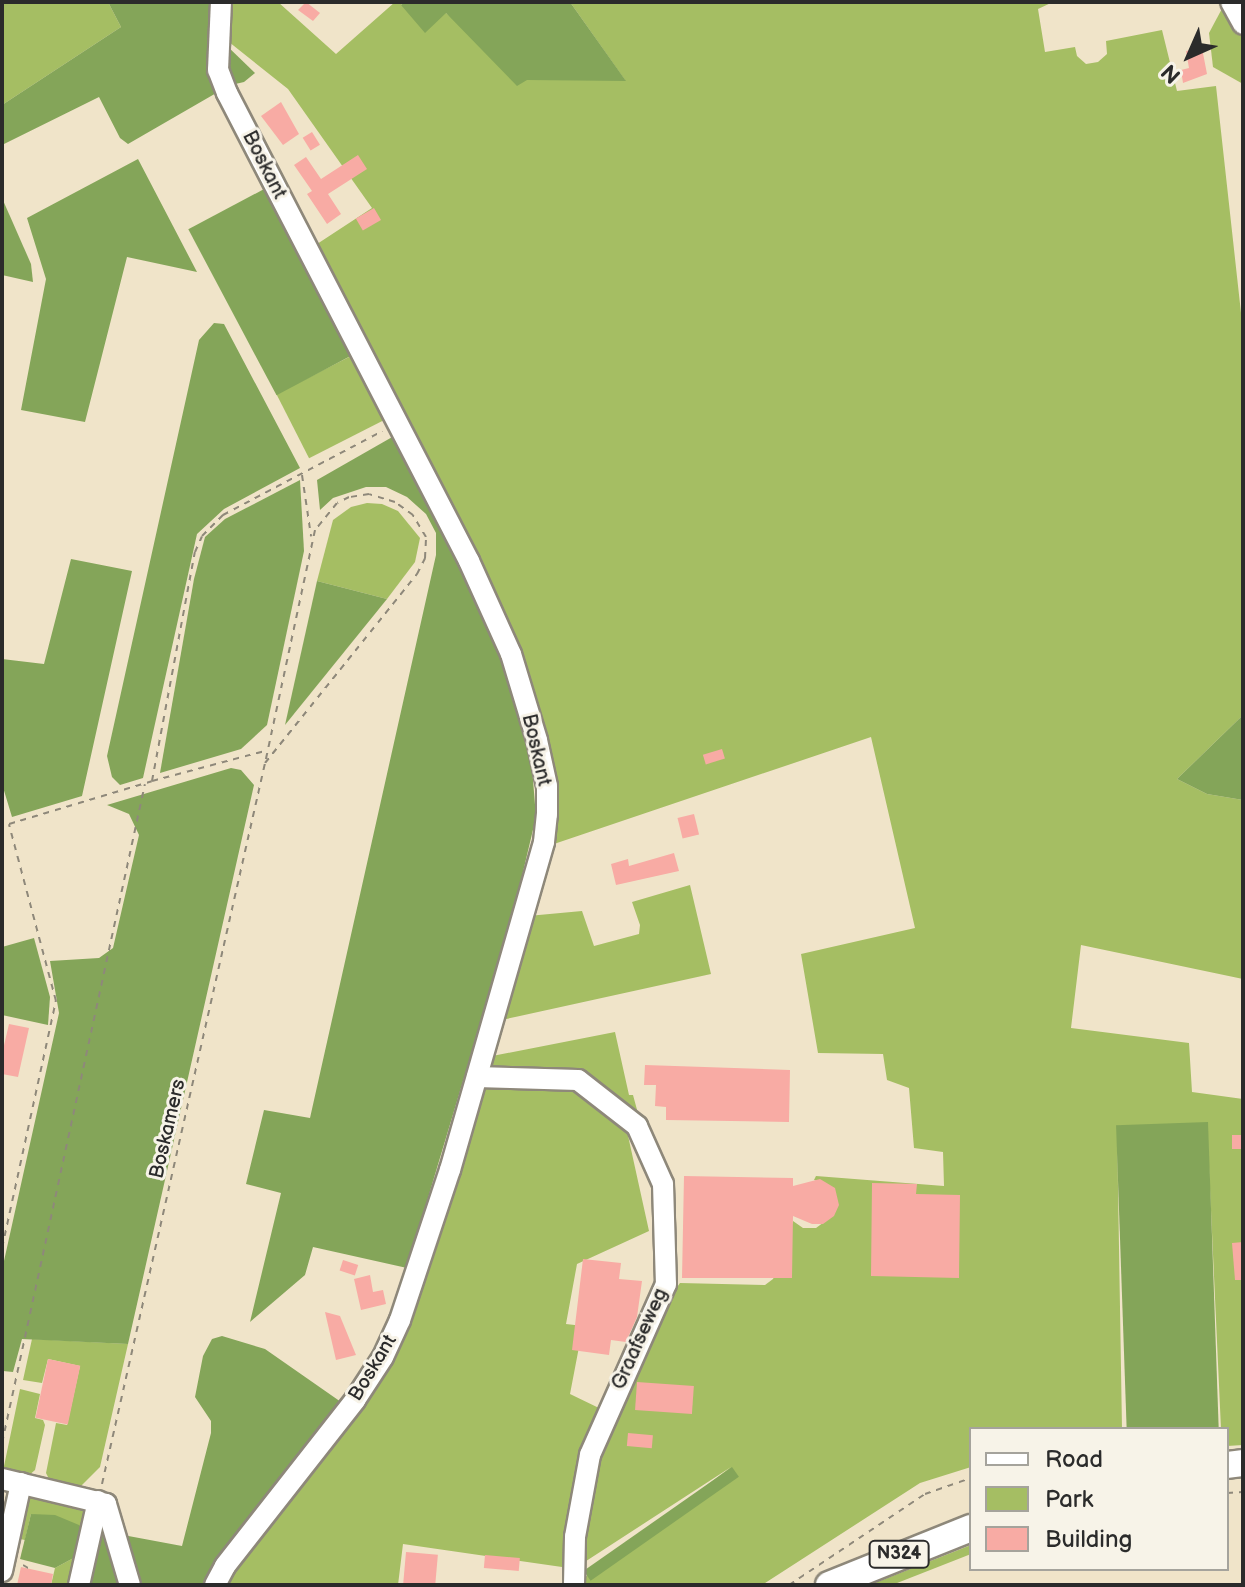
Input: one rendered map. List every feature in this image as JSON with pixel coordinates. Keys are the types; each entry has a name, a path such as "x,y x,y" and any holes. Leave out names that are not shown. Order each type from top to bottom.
{"main road":[{"name":"N324","path":"829,1585 969,1529"}],"street":[{"name":"Boskant","path":"215,1585 225,1566 355,1400 383,1357 415,1281 544,842 547,786 537,740 511,654 469,561 227,93 218,70 221,2"},
{"path":"1231,2 1243,24"},
{"name":"Graafseweg","path":"477,1077 578,1080 637,1126 663,1184 666,1284 590,1455 575,1537 574,1585"},
{"path":"2,1571 12,1481 106,1504 130,1585"},
{"path":"79,1585 98,1501"}],"path":[{"path":"152,781 195,552 202,536 223,515 398,423"},
{"name":"Boskamers","path":"302,474 312,538"},
{"name":"Boskamers","path":"98,1501 265,763 312,538 326,514 337,503 369,494 395,502 413,515 426,537 426,548 412,581 265,763"},
{"path":"2,1248 56,1001 9,824 266,751"},
{"path":"2,1443 145,783"},
{"path":"789,1585 925,1494 969,1479"}],"green space":[{"path":"2,2 108,2 121,27 2,105"},
{"path":"108,2 214,2 218,92 128,144 120,138 99,97 2,145 2,105 121,27"},
{"path":"227,2 278,2 336,54 395,2 405,2 401,5 446,13 526,80 625,80 570,2 1053,2 1038,9 1045,52 1075,47 1077,56 1086,64 1098,62 1107,54 1106,41 1162,30 1177,91 1216,86 1243,331 1243,715 1177,779 1207,794 1243,800 1243,979 1081,945 1071,1028 1189,1043 1192,1092 1243,1099 1243,1445 1229,1446 1229,1427 1221,1427 1207,1123 1117,1126 1122,1427 969,1427 969,1468 920,1483 762,1585 581,1585 580,1581 731,1467 580,1565 601,1446 668,1300 680,1283 765,1285 773,1279 782,1264 793,1221 803,1228 816,1228 831,1217 818,1181 814,1180 816,1176 944,1186 943,1152 914,1148 909,1088 887,1080 883,1054 818,1053 801,954 915,928 871,737 551,845 552,781 314,246 372,208 288,89 224,38"},
{"path":"405,2 570,2 626,81 527,80 517,86 446,13 425,33 401,5"},
{"path":"1225,3 1243,35 1243,84 1213,67 1209,33"},
{"path":"224,43 255,73 244,82 231,85"},
{"path":"138,159 197,272 127,257 85,422 21,410 46,279 27,218"},
{"path":"266,188 354,354 277,395 188,229"},
{"path":"2,198 31,264 33,282 2,275"},
{"path":"214,323 224,324 300,468 224,509 197,534 143,778 120,785 112,777 107,756 199,340"},
{"path":"353,355 386,419 309,458 276,394"},
{"path":"394,436 446,535 498,649 531,755 536,817 513,914 407,1268 313,1247 305,1275 250,1322 281,1193 246,1184 264,1110 310,1118 436,555 436,533 426,514 407,497 386,487 366,487 333,498 320,510 317,480"},
{"path":"300,480 304,551 267,725 241,749 160,773 194,579 205,537 225,519"},
{"path":"367,503 382,504 398,511 420,538 415,562 387,599 317,581 333,520 351,507"},
{"path":"71,559 132,571 82,796 12,817 2,784 2,659 44,664"},
{"path":"317,581 387,599 285,725"},
{"path":"1243,715 1243,800 1207,794 1177,779"},
{"path":"231,768 241,770 254,785 128,1344 22,1339 13,1372 3,1371 2,1374 2,1270 59,1013 50,961 99,958 113,948 139,835 129,814 107,805"},
{"path":"690,885 711,974 497,1021 528,916 582,911 594,946 639,934 640,925 632,902"},
{"path":"34,938 50,997 48,1025 2,1015 2,947"},
{"path":"615,1032 629,1095 633,1095 639,1117 625,1122 649,1231 577,1264 566,1324 583,1326 570,1394 601,1409 569,1568 403,1544 398,1585 221,1585 364,1397 487,1057"},
{"path":"1208,1122 1219,1427 1127,1427 1116,1125"},
{"path":"222,1336 265,1349 341,1402 205,1585 135,1585 123,1535 182,1546 211,1433 211,1421 195,1397 203,1356 212,1339"},
{"path":"32,1339 128,1344 100,1467 81,1486 50,1481 46,1473 56,1423 67,1425 80,1366 48,1359 42,1383 23,1380"},
{"path":"20,1389 40,1394 35,1418 43,1420 45,1425 35,1470 27,1477 3,1471"},
{"path":"732,1467 739,1477 591,1581 584,1571"},
{"path":"26,1493 77,1503 85,1514 85,1531 31,1514 25,1540 15,1538"},
{"path":"31,1514 55,1515 79,1525 85,1531 81,1554 55,1568 20,1559"},
{"path":"101,1519 125,1585 87,1585"},
{"path":"969,1546 969,1555 892,1585 870,1585"},
{"path":"81,1554 74,1585 51,1585 55,1568"}],"building":[{"path":"306,2 320,13 313,21 298,10"},
{"path":"1202,48 1207,74 1183,83 1181,70 1189,68 1186,51"},
{"path":"281,102 299,134 283,145 261,116"},
{"path":"312,132 320,145 311,151 303,138"},
{"path":"358,155 367,169 328,194 341,214 327,224 307,194 312,191 294,165 306,157 321,179"},
{"path":"374,208 381,220 363,231 356,218"},
{"path":"722,749 725,759 706,764 703,755"},
{"path":"694,814 699,834 683,838 678,818"},
{"path":"674,853 679,871 616,885 611,864 628,859 629,866"},
{"path":"9,1024 29,1028 18,1077 2,1074 2,1054"},
{"path":"645,1065 790,1070 789,1122 666,1120 666,1107 655,1106 656,1085 644,1085"},
{"path":"1232,1135 1243,1135 1243,1149 1232,1149"},
{"path":"684,1176 793,1178 793,1186 820,1179 835,1188 839,1205 834,1216 823,1224 812,1224 793,1216 792,1278 682,1278"},
{"path":"872,1183 917,1184 916,1194 960,1195 959,1278 871,1276"},
{"path":"1243,1242 1243,1280 1235,1280 1232,1243"},
{"path":"583,1259 621,1263 619,1279 642,1281 637,1317 626,1342 611,1340 609,1355 572,1350"},
{"path":"343,1260 358,1265 355,1275 340,1270"},
{"path":"370,1275 373,1292 383,1290 386,1304 361,1310 354,1279"},
{"path":"325,1312 340,1316 356,1355 336,1360"},
{"path":"48,1359 80,1366 68,1425 36,1418"},
{"path":"637,1382 694,1386 692,1414 635,1410"},
{"path":"628,1433 653,1435 652,1448 627,1446"},
{"path":"406,1552 438,1555 435,1585 403,1585"},
{"path":"485,1555 520,1558 519,1571 484,1568"},
{"path":"21,1567 53,1574 51,1585 17,1585"}]}
